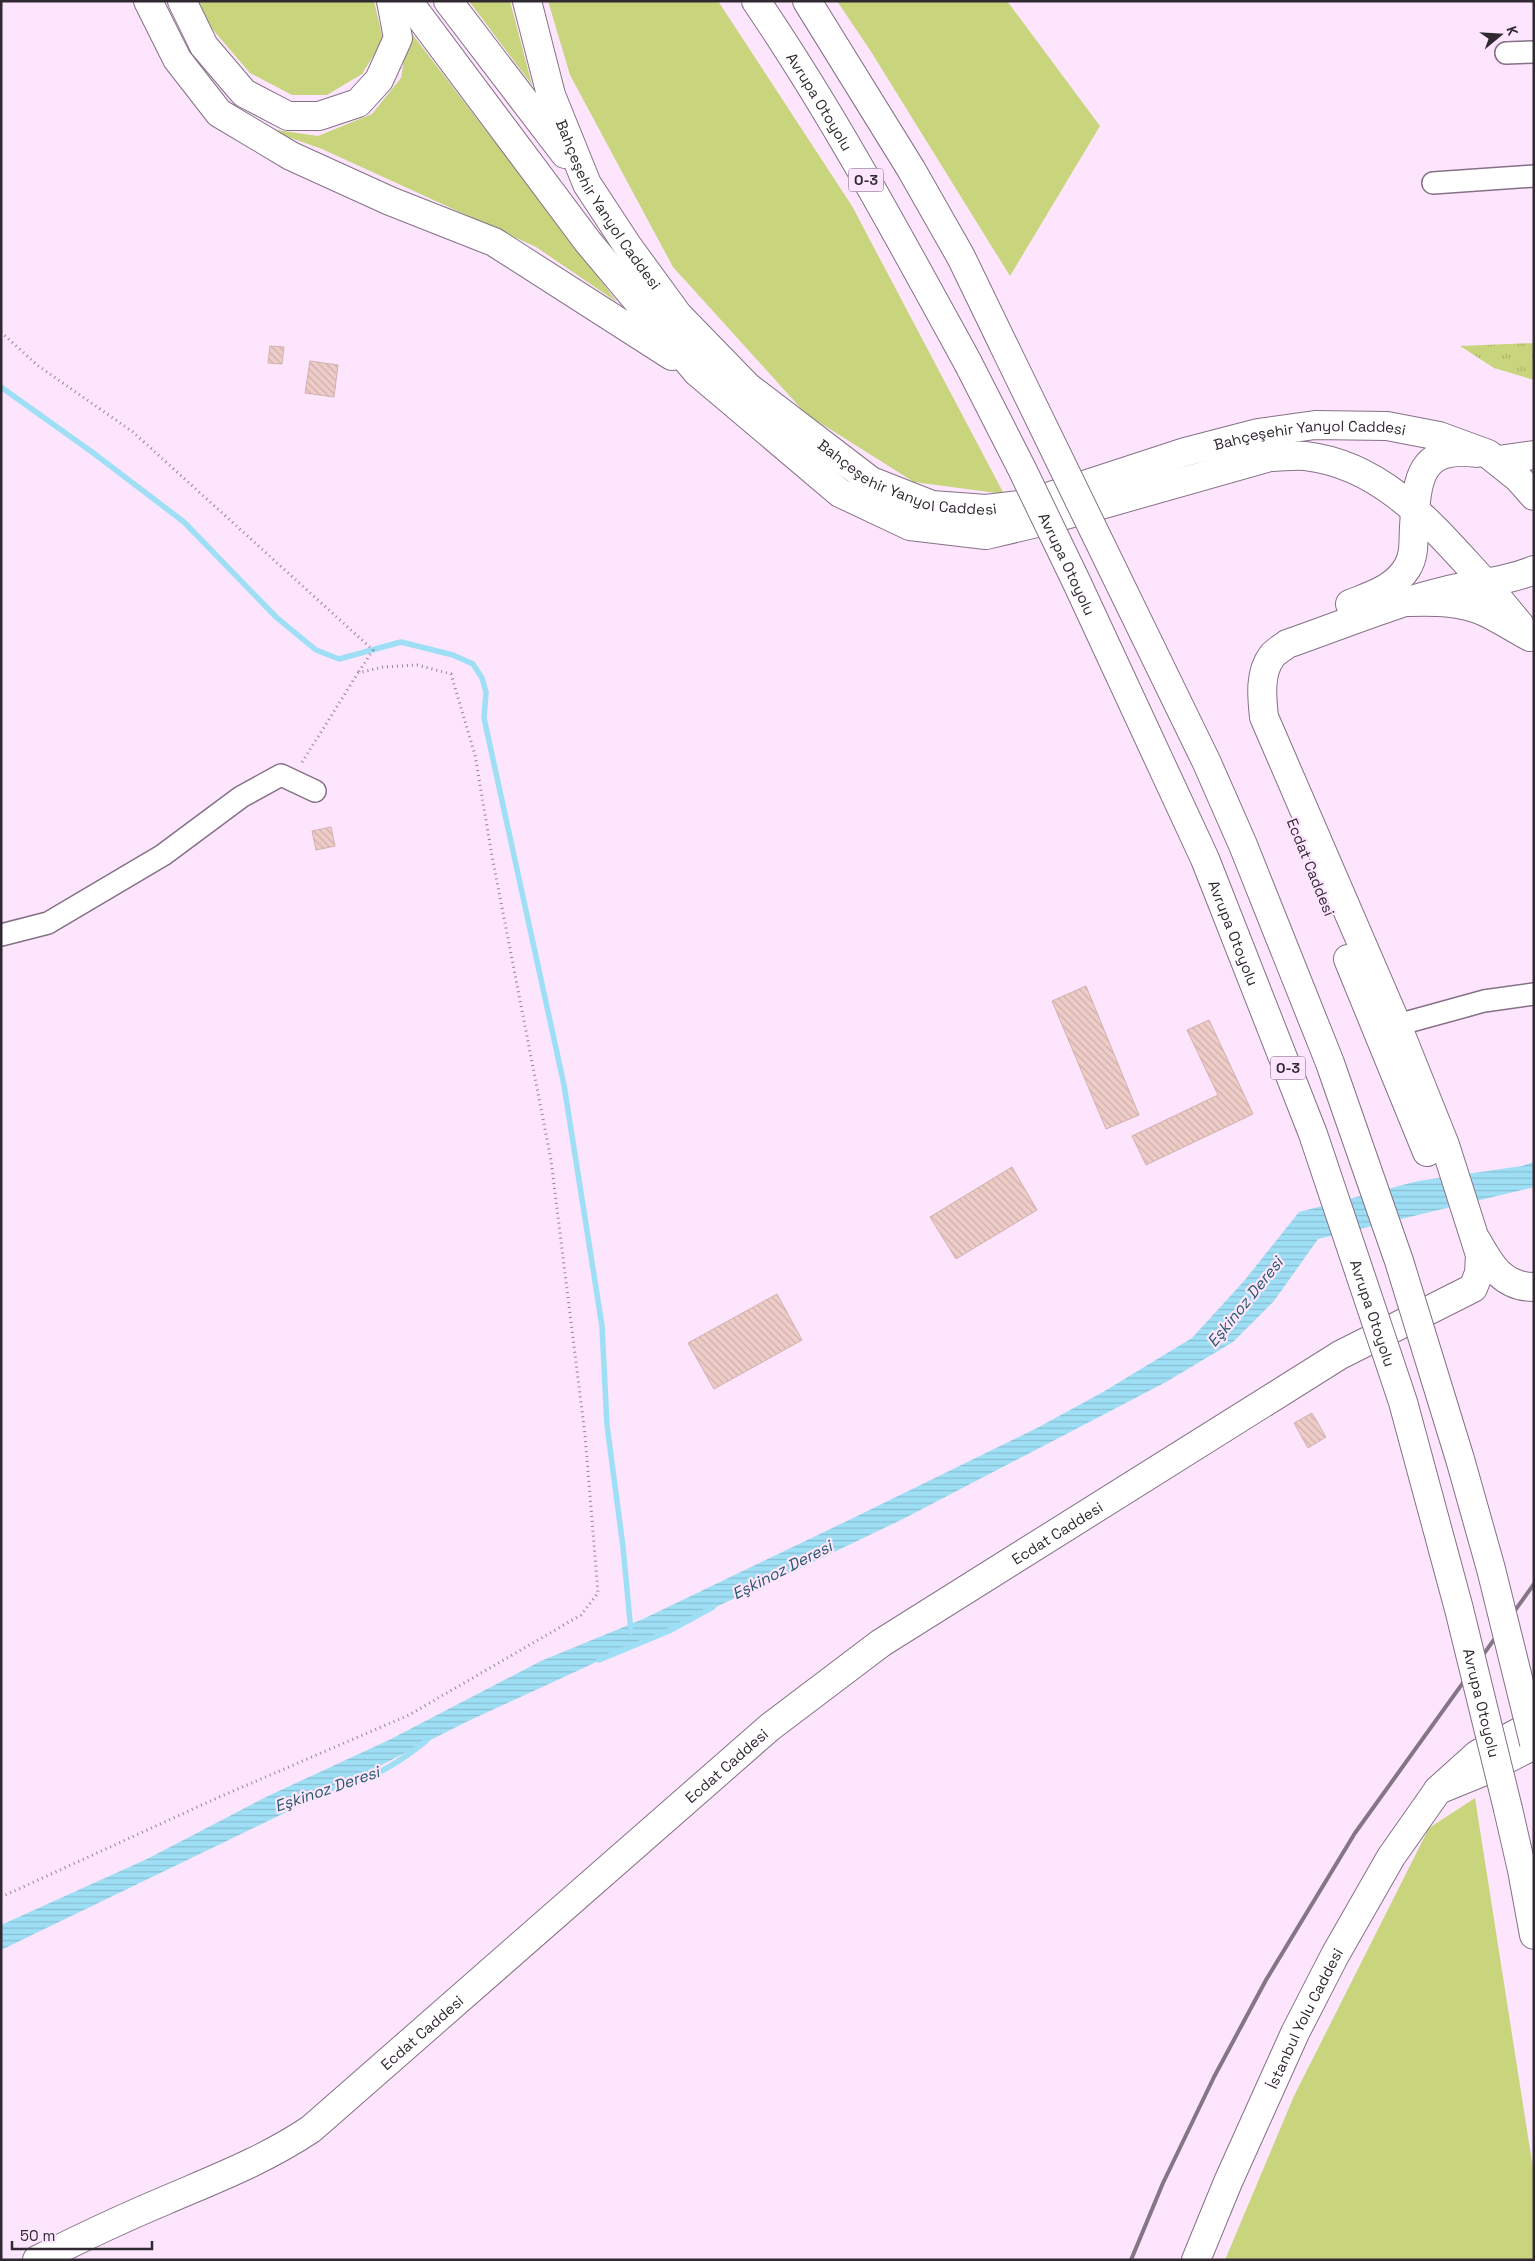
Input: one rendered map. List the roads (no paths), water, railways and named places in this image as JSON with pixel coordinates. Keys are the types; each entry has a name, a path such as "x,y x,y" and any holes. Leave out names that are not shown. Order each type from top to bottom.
{"main road":[{"path":"148,1 177,58 220,113 291,156 390,201 494,242 696,372"},
{"path":"182,1 204,46 244,93 288,116 319,116 358,103 380,80 398,38 391,1"},
{"name":"Bahçeşehir Yanyol Caddesi","path":"408,1 588,242 696,372 840,493 910,526 986,535 1037,523 1270,457 1304,456 1332,462 1360,472 1416,509 1486,584 1532,640"},
{"path":"448,1 587,184"},
{"name":"Bahçeşehir Yanyol Caddesi","path":"527,1 551,95 587,184 627,245 678,315 748,387 871,481 932,504 986,509 1026,504 1185,452 1258,433 1315,425 1387,426 1439,436 1493,457 1526,487"},
{"name":"Avrupa Otoyolu","path":"756,1 778,33 887,216 968,364 1022,469 1077,583 1205,859 1313,1134 1403,1402 1459,1609 1508,1809 1534,1935"},
{"name":"O-3","path":"807,1 911,169 961,257 1207,763 1243,845 1330,1063 1399,1261 1460,1459 1491,1568 1534,1744"},
{"name":"Ecdat Caddesi","path":"37,2260 119,2220 206,2184 284,2147 318,2122 770,1727 866,1654 1340,1354 1473,1288 1478,1273 1480,1255 1467,1231 1436,1149 1247,712 1245,681 1248,661 1259,646 1273,633 1382,591 1396,582 1408,567 1414,550 1418,482 1423,471 1434,460 1444,455 1466,451 1493,457"},
{"path":"1493,457 1534,455"},
{"name":"Ecdat Caddesi","path":"1436,1149 1397,1024 1264,717 1261,692 1265,671 1272,656 1287,644 1408,602 1445,591 1519,576 1534,570"},
{"path":"1408,602 1442,601 1466,606 1485,612 1532,640"},
{"path":"1467,1231 1505,1280 1520,1287 1534,1287"},
{"name":"İstanbul Yolu Caddesi","path":"1196,2260 1228,2182 1280,2068 1335,1955 1391,1857 1438,1790 1478,1754 1534,1724"},
{"path":"1438,1790 1482,1772 1534,1744"}],"street":[{"path":"1506,53 1534,52"},
{"path":"1433,182 1534,176"},
{"path":"1,935 48,922 163,855 241,797 281,775 315,791"},
{"path":"1397,1024 1484,1001 1518,998 1534,994"}],"water":[{"path":"1534,1162 1534,1187 1318,1239 1274,1301 1233,1342 1166,1382 903,1519 466,1722 332,1790 1,1950 1,1925 147,1859 268,1796 389,1740 541,1661 643,1619 849,1520 1037,1428 1103,1392 1192,1338 1244,1281 1299,1212 1418,1181 1522,1166"}],"waterway":[{"path":"1,387 92,452 184,522 276,617 316,650 339,659 401,642 453,655 473,664 482,678 486,692 484,718 564,1085 602,1326 607,1425 623,1547 631,1632"},
{"name":"Eşkinoz Deresi","path":"599,1660 669,1631 713,1607"},
{"name":"Eşkinoz Deresi","path":"331,1789 359,1781 382,1771 426,1741"}],"railway":[{"path":"1131,2260 1163,2183 1214,2077 1266,1980 1355,1833 1534,1584"}]}
